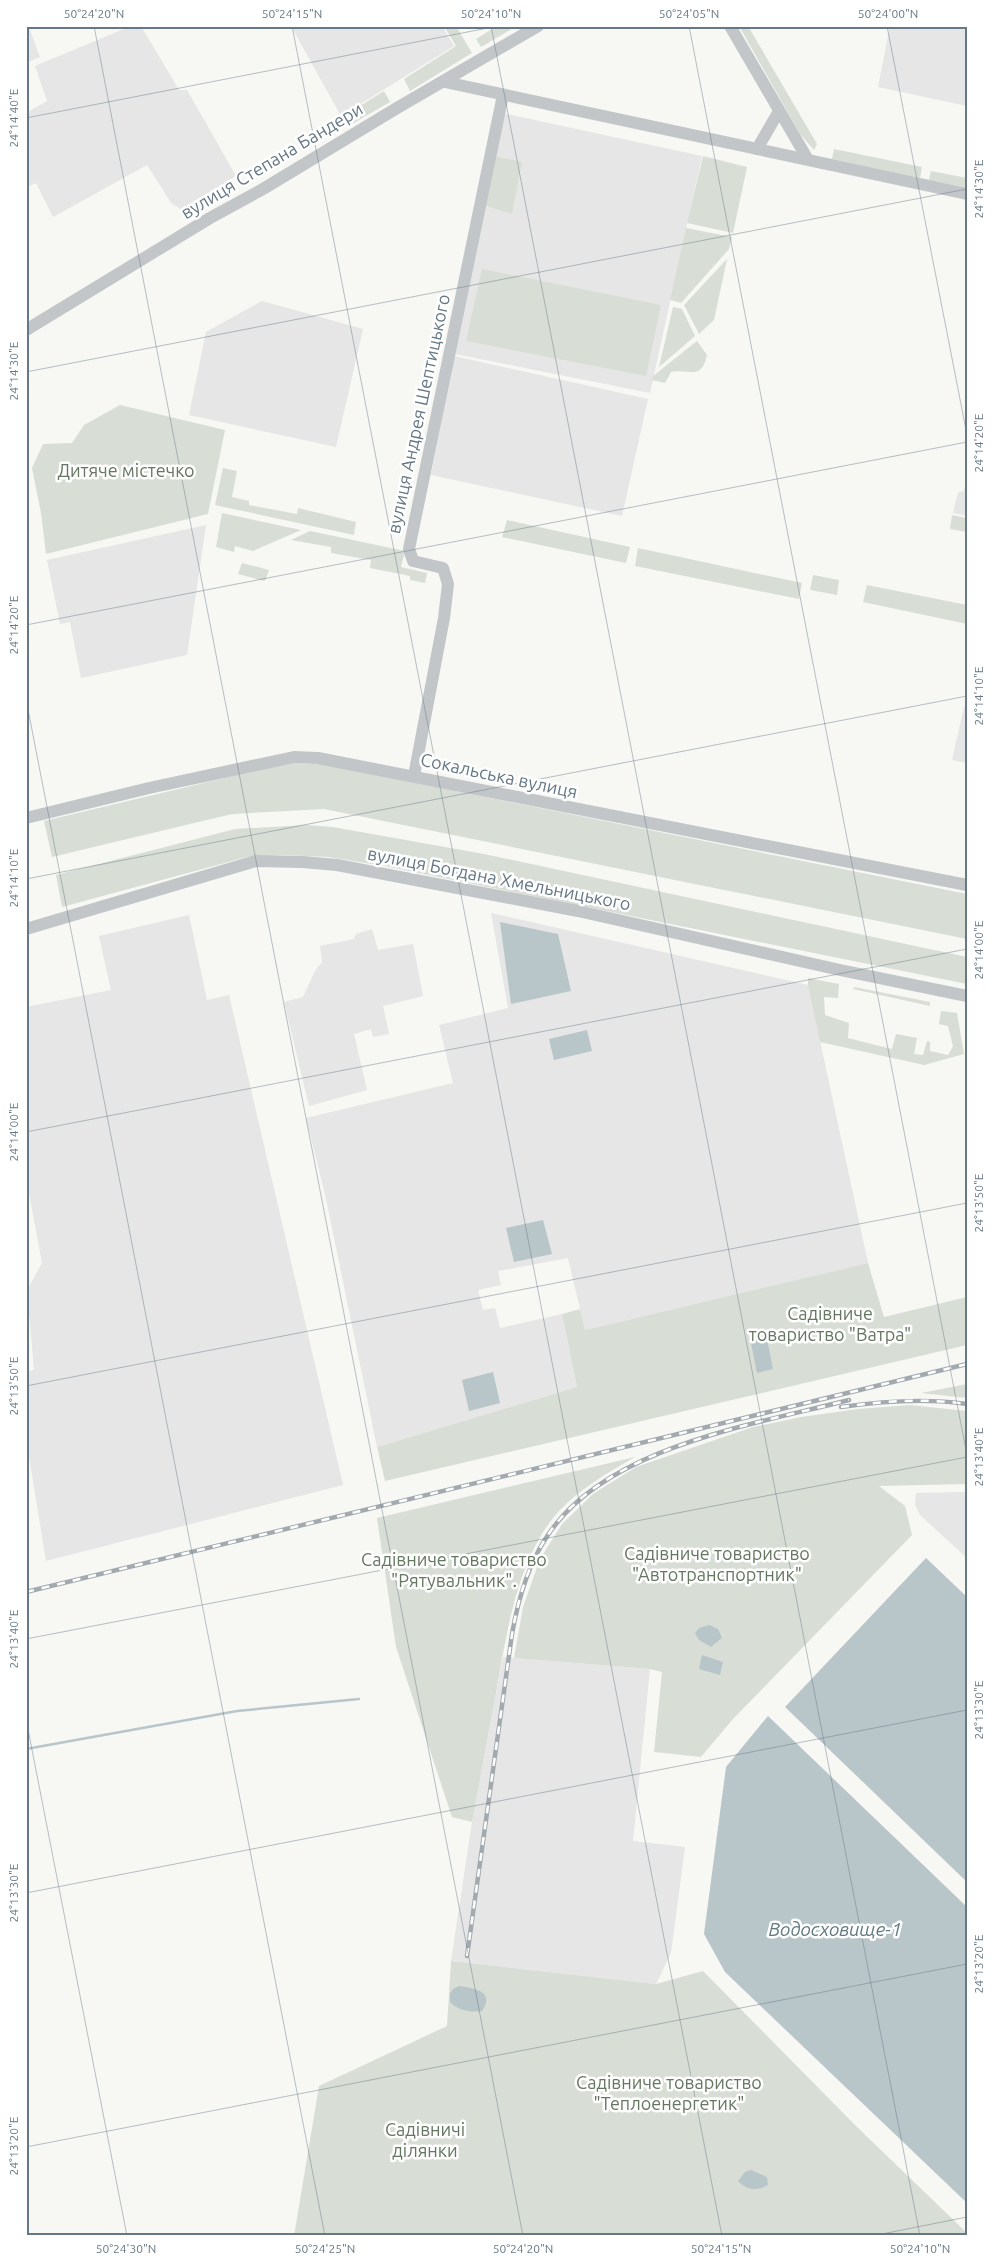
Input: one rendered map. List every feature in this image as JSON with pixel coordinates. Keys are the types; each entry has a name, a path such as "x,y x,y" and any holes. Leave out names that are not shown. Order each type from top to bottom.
{"street":[{"name":"вулиця Степана Бандери","path":"26,330 210,218 538,26"},
{"path":"730,26 807,158"},
{"path":"445,82 807,158 967,194"},
{"name":"вулиця Андрея Шептицького","path":"414,776 444,618 448,584 443,568 413,561 410,549 503,95"},
{"path":"757,149 779,111"},
{"name":"Сокальська вулиця","path":"26,818 149,788 294,757 318,758 605,816 797,850 967,885"},
{"name":"вулиця Богдана Хмельницького","path":"26,929 256,861 303,862 337,865 568,910 967,996"}],"shaded area":[{"path":"131,26 141,26 179,90 187,90 236,176 181,209 172,204 147,165 53,217 36,183 28,187 26,184 26,113 47,101 35,66"},
{"path":"291,26 442,26 454,46 341,116"},
{"path":"890,26 967,26 967,106 878,87"},
{"path":"29,27 40,57 26,63 26,29"},
{"path":"502,113 702,156 650,393 455,354"},
{"path":"262,301 363,329 336,447 189,415 206,332"},
{"path":"454,356 648,399 622,516 431,475"},
{"path":"965,487 967,488 967,516 953,513 958,492 964,491"},
{"path":"206,525 187,655 81,678 70,622 60,624 47,560"},
{"path":"967,705 967,763 952,760 964,707"},
{"path":"491,913 808,985 868,1263 585,1330 568,1258 498,1271 501,1285 478,1290 483,1310 495,1308 500,1328 562,1314 577,1387 377,1447 325,1194 306,1118 453,1083 439,1025 508,1008"},
{"path":"189,915 207,1000 229,995 343,1485 46,1561 26,1438 26,1372 34,1370 27,1290 42,1263 26,1177 26,1007 111,990 99,936"},
{"path":"372,929 378,950 413,944 423,996 383,1006 389,1034 373,1037 371,1029 354,1034 367,1090 309,1106 284,1002 303,997 315,971 322,962 320,946 354,939 356,934"},
{"path":"967,1492 967,1558 920,1515 915,1505 916,1493"},
{"path":"503,1657 650,1669 633,1841 685,1847 671,1953 656,1984 451,1961 472,1822"}],"green space":[{"path":"444,26 456,26 472,53 410,91 404,79 456,46"},
{"path":"497,26 517,26 481,47 476,39"},
{"path":"739,26 748,26 817,144 814,150 800,134"},
{"path":"384,91 390,102 352,124 347,114"},
{"path":"834,149 922,167 920,178 832,159"},
{"path":"494,156 522,162 512,214 486,206"},
{"path":"703,156 747,167 733,233 687,223"},
{"path":"931,171 967,178 967,188 929,180"},
{"path":"686,228 732,237 729,249 681,303 670,300"},
{"path":"727,259 714,320 699,334 684,305"},
{"path":"482,269 661,305 646,376 466,341"},
{"path":"673,307 682,309 695,336 659,367"},
{"path":"697,341 707,355 698,371 671,372 665,383 652,380 653,376"},
{"name":"Дитяче містечко","path":"120,405 225,430 208,514 46,554 41,513 32,468 43,444 72,443 84,425"},
{"path":"223,468 237,471 232,497 249,501 249,505 297,514 298,508 356,522 354,535 215,505"},
{"path":"222,513 301,530 253,551 235,546 234,552 216,547"},
{"path":"952,515 967,518 967,532 950,529"},
{"path":"507,520 630,547 626,563 502,537"},
{"path":"310,531 405,551 401,567 427,573 425,583 410,580 410,576 370,568 371,560 331,553 331,547 291,540"},
{"path":"638,548 802,583 799,599 635,566"},
{"path":"242,563 269,570 265,581 238,574"},
{"path":"813,575 839,580 837,595 810,590"},
{"path":"867,585 967,605 967,624 863,602"},
{"path":"288,763 322,764 967,894 967,939 324,809 232,814 52,857 44,821"},
{"path":"306,825 333,827 484,854 967,957 967,984 384,866 328,857 283,855 247,857 62,907 56,875 235,829"},
{"path":"808,978 839,984 838,998 824,997 825,1015 849,1023 848,1038 892,1049 896,1034 917,1038 914,1054 923,1055 927,1041 930,1042 930,1051 948,1055 953,1046 948,1026 939,1024 941,1011 957,1013 964,1054 924,1065 820,1042"},
{"path":"854,987 930,1002 930,1006 853,989"},
{"name":"Садівниче товариство \"Ватра\"","path":"868,1263 884,1317 967,1297 967,1345 385,1481 377,1447 577,1387 562,1314 580,1309 585,1330"},
{"path":"967,1384 967,1398 921,1393"},
{"name":"Садівниче товариство \"Автотранспортник\"","path":"910,1405 967,1411 967,1484 879,1486 905,1506 912,1535 733,1719 701,1757 654,1752 662,1672 650,1669 514,1658 523,1607 540,1559 562,1524 593,1494 636,1467 753,1427 801,1417 858,1409"},
{"name":"Садівниче товариство \"Рятувальник\".","path":"635,1457 596,1481 568,1502 545,1529 533,1551 523,1574 509,1625 472,1822 452,1817 396,1647 377,1518"},
{"path":"451,1961 656,1984 703,1971 857,2127 967,2233 967,2236 294,2236 319,2086 447,2026"}],"water":[{"path":"500,922 558,934 571,991 511,1004"},
{"path":"587,1030 592,1051 554,1060 549,1039"},
{"path":"543,1220 552,1254 514,1262 506,1228"},
{"path":"766,1334 773,1369 757,1373 750,1338"},
{"path":"493,1372 500,1403 469,1411 462,1380"},
{"path":"926,1558 967,1597 967,1882 785,1707"},
{"path":"709,1625 718,1629 722,1638 711,1647 699,1640 695,1633 699,1628"},
{"path":"702,1655 723,1662 720,1675 699,1669"},
{"name":"Водосховище-1","path":"768,1716 967,1907 967,2203 725,1972 704,1934 726,1767"},
{"path":"459,1986 476,1990 485,1995 486,2004 482,2011 464,2010 450,2002 450,1994 453,1989"},
{"path":"751,2170 767,2177 768,2185 753,2189 745,2187 738,2181 745,2172"}],"waterway":[{"path":"26,1749 237,1711 359,1699"}],"railway":[{"path":"26,1592 967,1364"},
{"path":"467,1956 512,1634 524,1584 539,1549 546,1538 571,1507 604,1482 642,1461 683,1444 726,1431 849,1400"},
{"path":"841,1407 904,1401 936,1401 967,1404"}],"park label":[{"name":"Садівниче товариство \"Теплоенергетик\"","path":"669,2093"},
{"name":"Садівничі ділянки","path":"425,2140"}]}
